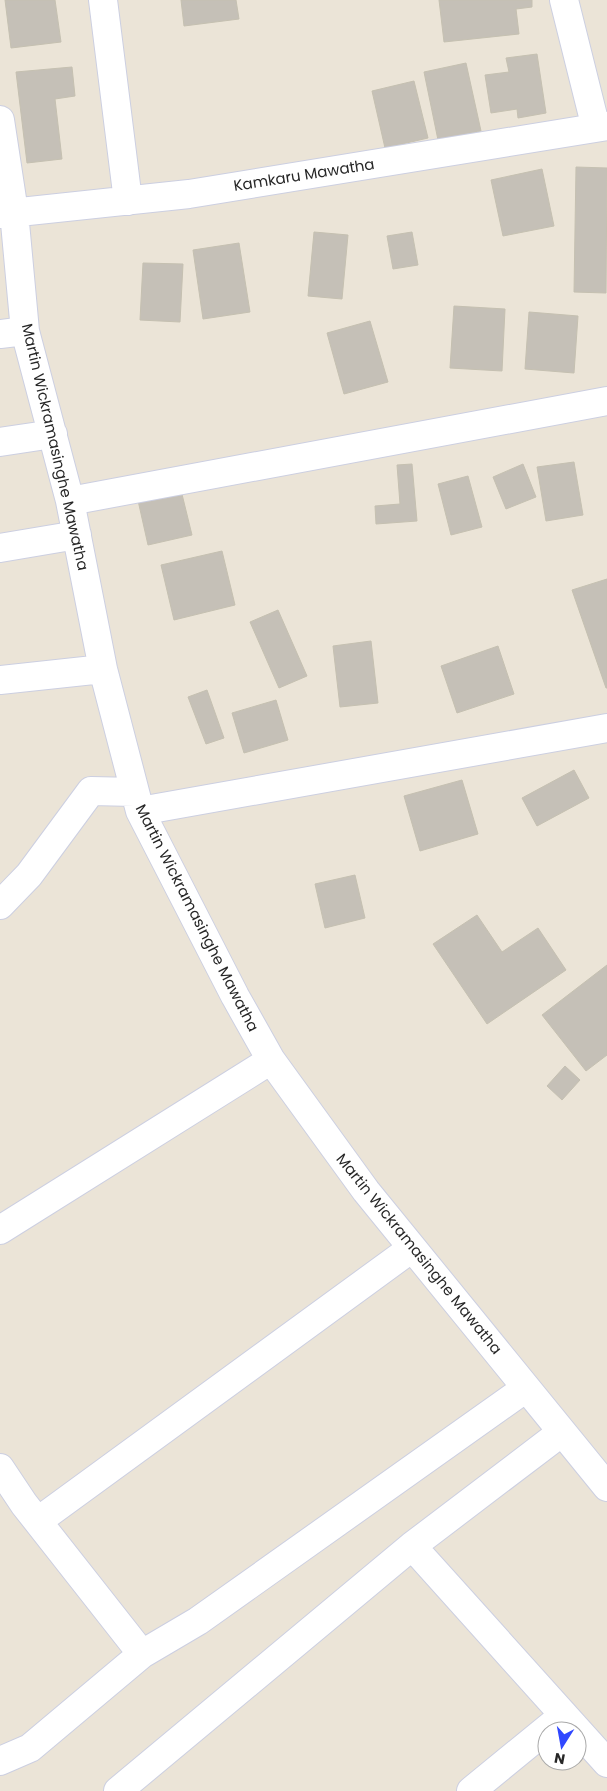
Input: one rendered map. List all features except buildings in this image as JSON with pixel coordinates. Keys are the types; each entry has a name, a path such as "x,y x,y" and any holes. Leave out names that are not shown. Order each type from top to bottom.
{"street":[{"path":"104,0 128,201"},
{"path":"564,0 601,127"},
{"name":"Martin Wickramasinghe Mawatha","path":"0,120 13,332 53,434 70,501 103,669 137,802 235,996 271,1060 366,1191 607,1486"},
{"name":"Kamkaru Mawatha","path":"7,213 188,194 601,127"},
{"path":"70,501 607,402"},
{"path":"0,442 53,434"},
{"path":"0,548 77,535"},
{"path":"0,680 103,669"},
{"path":"0,906 29,875 91,791 137,802 607,728"},
{"path":"0,1230 271,1060"},
{"path":"38,1521 412,1248"},
{"path":"0,1761 30,1748 142,1654 198,1621 526,1388"},
{"path":"118,1791 412,1546 562,1432"},
{"path":"0,1468 24,1504 142,1654"},
{"path":"412,1546 607,1763"},
{"path":"471,1791 564,1716"}]}
